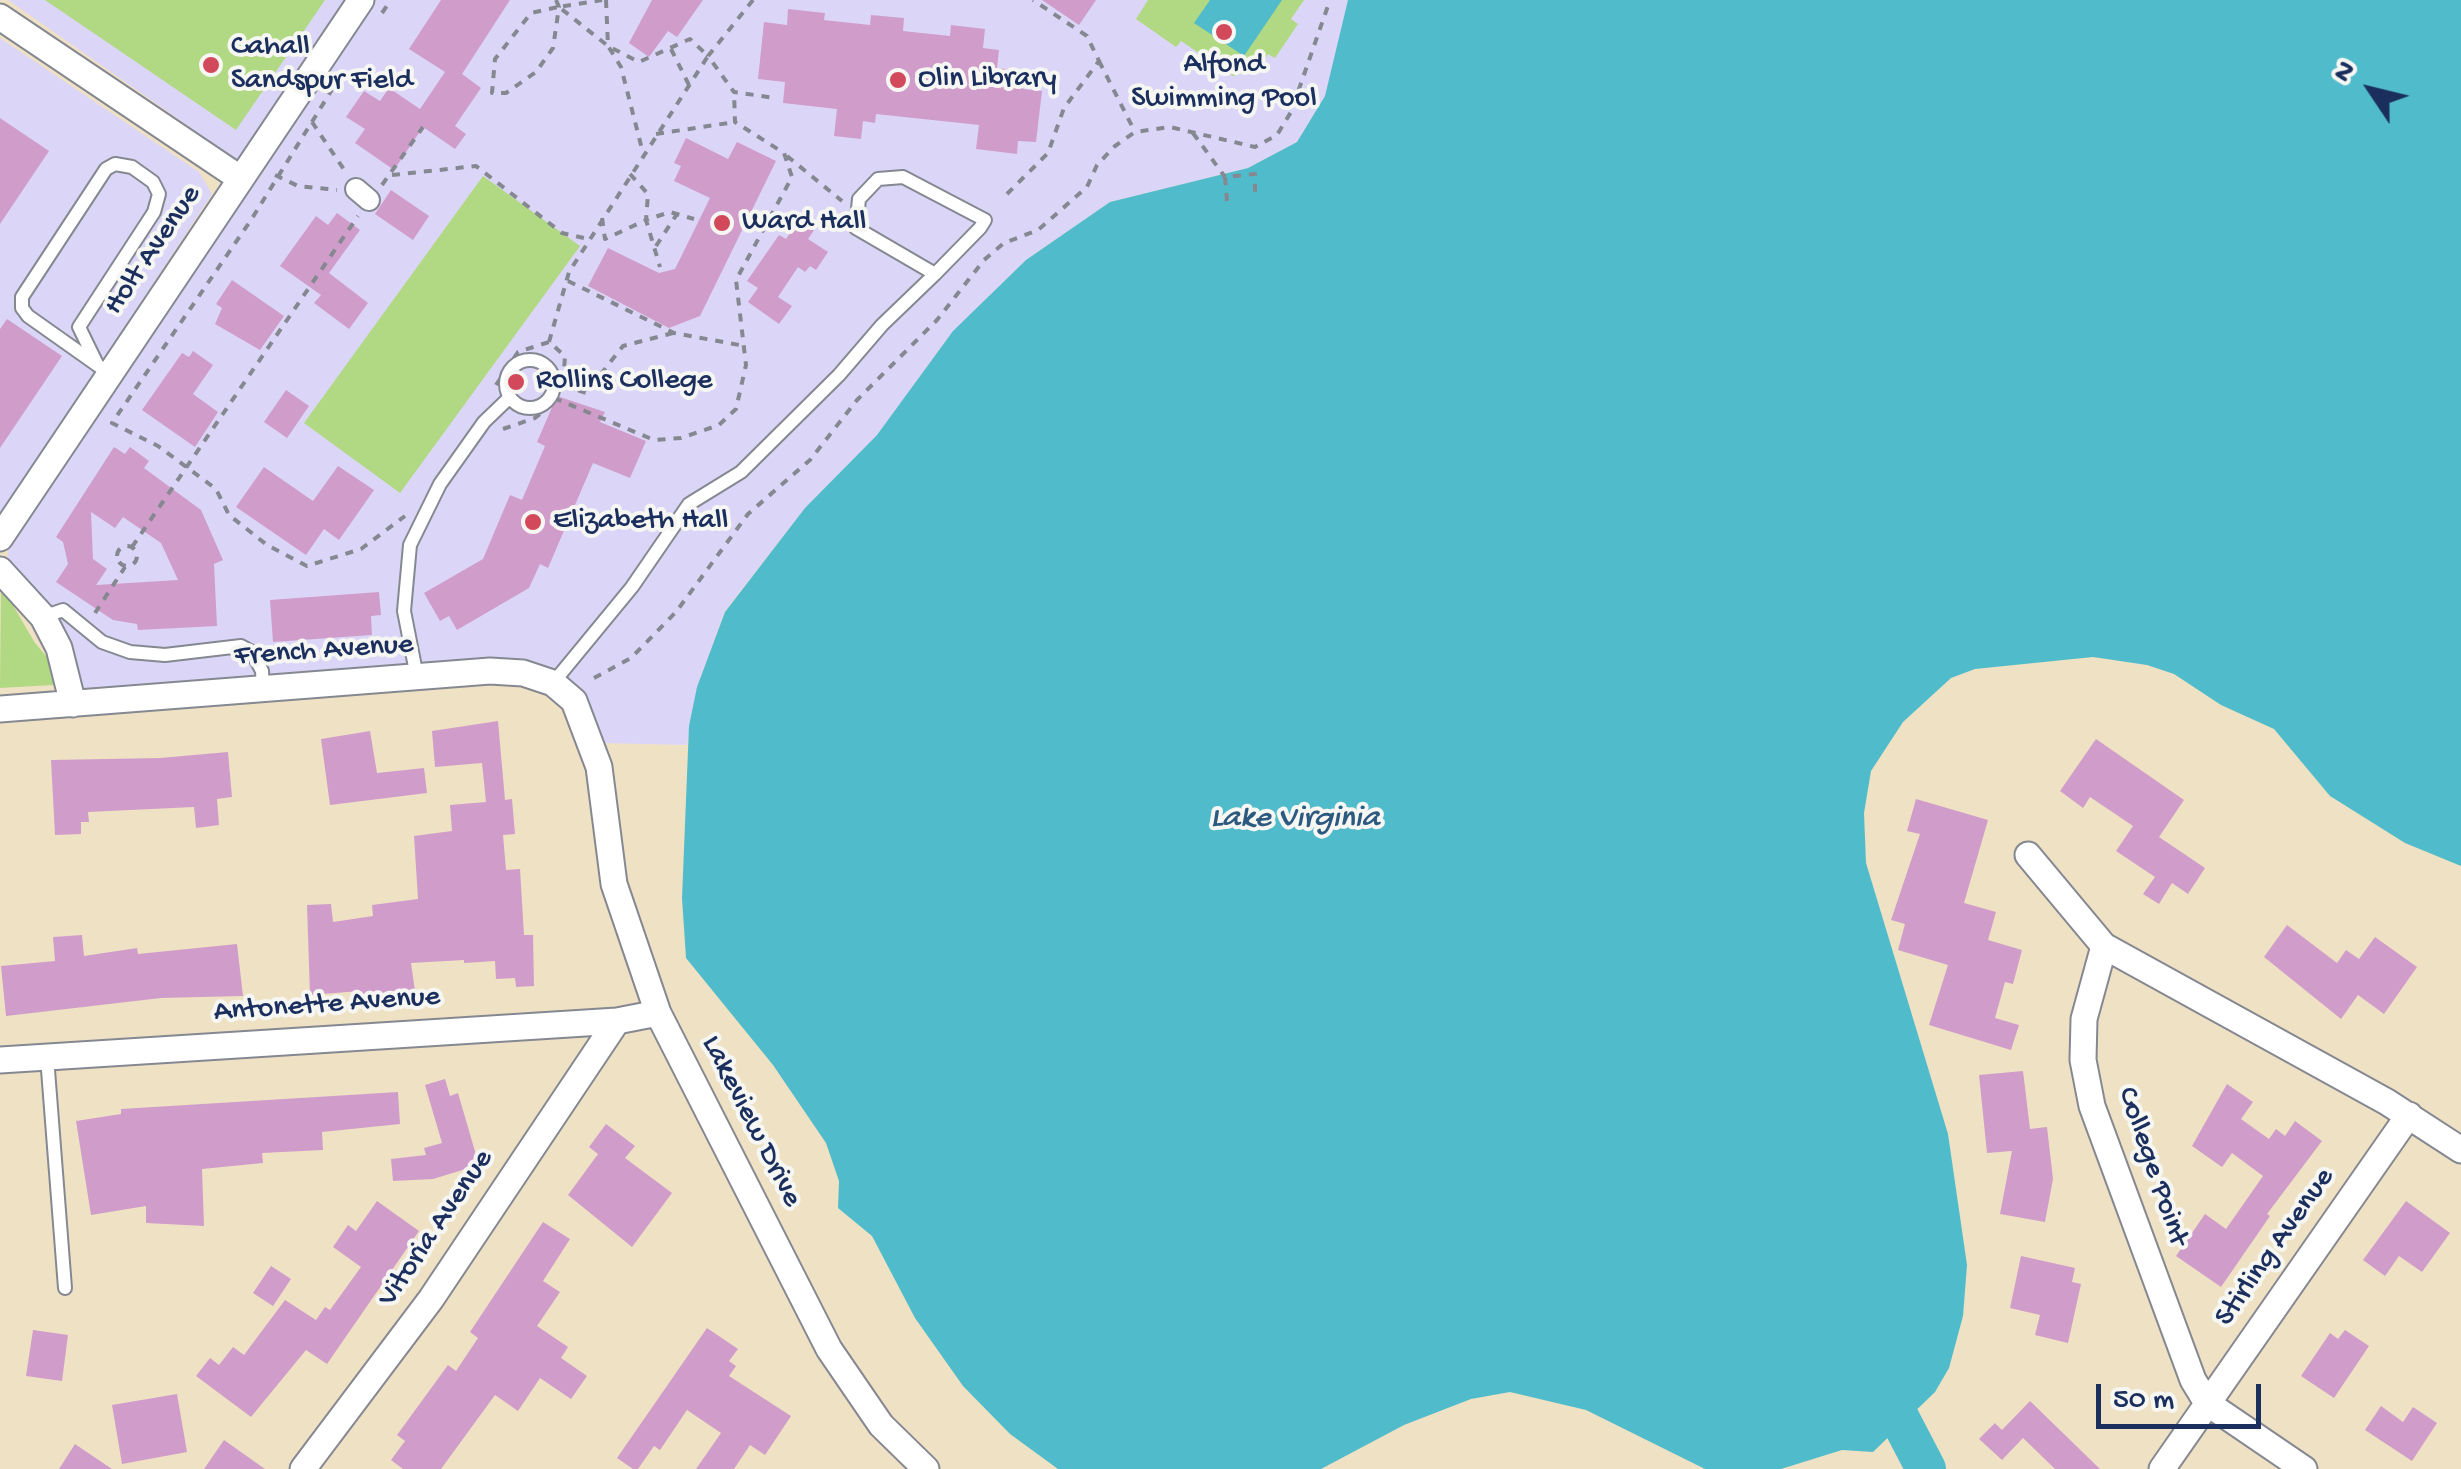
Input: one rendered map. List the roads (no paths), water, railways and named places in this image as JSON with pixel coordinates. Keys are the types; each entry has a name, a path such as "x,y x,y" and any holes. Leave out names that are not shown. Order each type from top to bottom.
{"street":[{"name":"Holt Avenue","path":"5,520 104,369 371,7"},
{"path":"0,17 252,173"},
{"path":"0,570 43,618 59,648 74,704"},
{"name":"French Avenue","path":"0,709 490,671 524,673 553,683"},
{"name":"Lakeview Drive","path":"553,683 574,701 599,767 614,884 658,1012 829,1349 881,1425 926,1469"},
{"path":"2028,855 2104,946 2409,1115 2461,1150"},
{"name":"College Point","path":"2104,946 2084,1019 2084,1060 2092,1106 2194,1380 2207,1403"},
{"name":"Antonette Avenue","path":"0,1060 617,1020 658,1012"},
{"name":"Vitoria Avenue","path":"304,1469 430,1299 617,1020"},
{"name":"Stirling Avenue","path":"2162,1469 2409,1115"},
{"path":"2207,1403 2304,1469"}],"lane":[{"path":"115,164 132,167 153,182 159,194 154,212 79,328 104,369 28,316 22,297 106,168 115,164"},
{"path":"553,683 632,586 689,504 741,472 934,274 985,220 903,178 878,179 859,199 856,228 934,274"},
{"path":"417,677 404,611 410,546 440,484 484,422 510,397"},
{"path":"43,618 63,610 102,642 130,652 165,656 241,646 257,662 263,689"},
{"path":"48,1056 65,1288"}],"water":[{"name":"Alfond Swimming Pool","path":"1210,0 1282,0 1244,56 1194,23"},
{"name":"Lake Virginia","path":"1348,0 2461,0 2461,866 2405,843 2330,796 2274,729 2221,705 2174,674 2147,665 2093,657 1975,669 1951,678 1903,722 1871,771 1864,813 1866,863 1948,1134 1967,1265 1963,1316 1949,1368 1935,1392 1873,1452 1842,1450 1781,1469 1705,1469 1586,1410 1510,1392 1471,1399 1404,1425 1321,1469 1058,1469 1010,1434 963,1386 915,1318 872,1236 838,1208 839,1181 826,1143 773,1065 686,958 682,898 689,726 697,687 725,612 805,508 877,435 953,331 1026,260 1110,202 1248,168 1297,142 1325,96"}],"waterway":[{"path":"1877,1375 1926,1469"}],"place":[{"name":"Alfond Swimming Pool","path":"1224,32"},
{"name":"Cahall Sandspur Field","path":"211,65"},
{"name":"Olin Library","path":"898,80"},
{"name":"Ward Hall","path":"722,223"},
{"name":"Rollins College","path":"516,382"},
{"name":"Elizabeth Hall","path":"533,522"}]}
